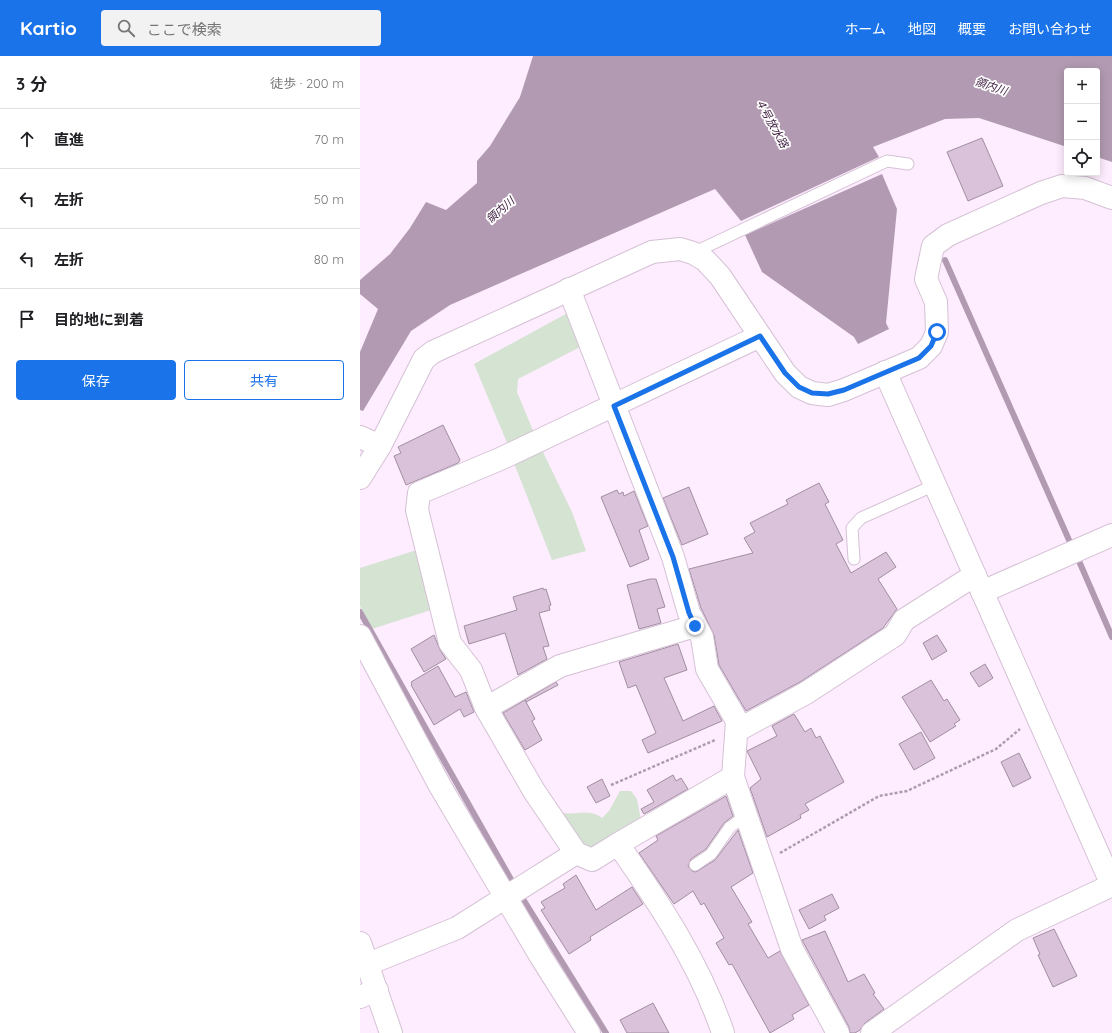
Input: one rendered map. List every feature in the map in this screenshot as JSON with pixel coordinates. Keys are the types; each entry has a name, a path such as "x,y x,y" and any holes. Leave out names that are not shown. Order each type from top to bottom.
{"street":[{"path":"360,478 367,440 424,359 433,352 652,252 680,250 693,253 706,260 720,276 785,373 799,387 812,393 828,394 919,358 931,346 937,332 938,316 936,302 926,279 933,246 948,235 1040,193 1062,186 1085,188 1112,198"},
{"path":"569,289 673,557 689,613 702,637 707,669 737,721 738,730 733,777 792,949 838,1033"},
{"path":"733,777 592,860 576,853 534,791 486,708 472,670 450,643 417,510 418,493 500,459 760,336"},
{"path":"872,1033 1018,930 1112,885 885,372"},
{"path":"738,730 806,693 889,639 895,635 904,620 978,583 1112,535"},
{"path":"486,708 560,666 695,626"},
{"path":"360,636 440,786 589,1033"},
{"path":"618,844 649,889 690,956 723,1033"},
{"path":"368,964 457,928 576,853"},
{"path":"360,943 368,964 368,994 391,1033"}],"lane":[{"path":"693,253 886,161 908,164"},
{"path":"854,559 852,528 861,518 935,485"},
{"path":"695,865 711,854 730,827 746,816"}],"path":[{"path":"762,863 878,796 907,791 996,749 1019,729 1038,717"},
{"path":"611,784 738,730"}],"green space":[{"path":"573,310 586,344 518,379 517,392 534,433 508,445 474,364"},
{"path":"540,446 572,512 586,551 552,560 512,458"},
{"path":"420,549 434,609 372,629 360,606 360,568"},
{"path":"620,791 631,791 637,799 642,826 594,854 579,850 558,811 569,814 591,813 602,818 609,811"}],"water":[{"path":"533,56 1112,56 1112,162 1100,158 1100,68 1064,68 1064,146 979,118 945,119 873,147 879,157 741,221 715,189 450,305 411,331 363,411 360,410 360,352 378,309 360,294 360,280 390,254 410,228 426,202 446,210 477,183 477,161 490,146 520,97"},
{"path":"882,174 897,209 886,323 889,329 858,344 854,337 762,272 745,235"}],"building":[{"path":"982,138 1003,186 968,201 947,152"},
{"path":"443,425 460,460 458,463 406,485 394,456 401,453 398,447"},
{"path":"819,483 829,502 825,504 843,540 836,544 851,573 886,552 896,567 878,579 897,609 883,628 800,682 746,711 719,665 714,635 701,608 689,569 753,553 744,538 755,532 750,523 788,504 786,500"},
{"path":"689,487 708,534 682,545 663,498"},
{"path":"617,490 619,494 623,492 624,496 634,491 648,526 639,530 649,559 630,567 601,497"},
{"path":"650,579 656,579 665,607 657,609 661,623 639,629 627,585"},
{"path":"543,588 544,590 546,589 551,605 549,606 550,610 539,613 549,646 543,647 547,659 518,675 505,633 469,644 464,626 517,610 513,597"},
{"path":"434,635 440,650 446,659 424,672 411,649"},
{"path":"937,635 947,651 932,660 923,643"},
{"path":"678,644 687,670 664,678 683,721 714,706 722,721 648,753 642,740 656,733 636,685 628,688 619,662"},
{"path":"985,664 993,678 979,687 970,673"},
{"path":"438,666 455,697 466,692 474,712 464,717 460,709 434,725 411,685 411,682"},
{"path":"931,680 944,701 947,699 960,720 954,724 956,726 930,742 902,697"},
{"path":"556,682 558,685 526,702 525,700"},
{"path":"525,700 535,719 532,721 542,740 525,750 503,713"},
{"path":"794,714 805,732 811,728 816,738 820,736 844,782 805,804 809,810 800,815 801,818 767,837 750,788 761,779 747,751 777,736 772,726"},
{"path":"921,732 935,758 914,770 899,744"},
{"path":"1019,753 1031,778 1013,787 1001,762"},
{"path":"673,775 676,781 681,778 688,789 644,814 641,809 654,802 647,790"},
{"path":"602,779 610,796 596,803 587,787"},
{"path":"726,796 733,816 724,823 706,849 691,859 688,866 692,871 696,872 715,860 738,830 753,873 731,887 752,922 748,924 768,958 780,951 809,1005 792,1015 794,1019 770,1033 732,964 729,965 716,943 724,938 704,903 701,905 693,891 674,904 639,853 658,840 656,836"},
{"path":"576,875 596,910 632,887 643,904 590,937 591,940 569,954 541,910 545,908 541,902 565,888 563,884"},
{"path":"832,894 839,908 824,916 826,920 809,929 799,910"},
{"path":"1054,929 1077,976 1053,987 1038,955 1040,954 1033,938"},
{"path":"825,931 848,982 864,974 875,993 873,994 884,1009 865,1023 860,1030 855,1033 850,1033 849,1027 802,940"},
{"path":"653,1003 669,1033 627,1033 620,1020"}],"waterway":[{"path":"945,260 1069,540"},
{"path":"1079,561 1112,637"},
{"path":"360,612 513,883"},
{"path":"523,899 606,1033"}],"route":[{"path":"695,626 689,613 673,557 614,406 760,336 785,373 799,387 812,393 828,394 844,390 919,358 931,346 937,332"}],"water label":[{"name":"領内川","path":"991,86"},
{"name":"４号放水路","path":"772,123"},
{"name":"領内川","path":"500,210"}]}
